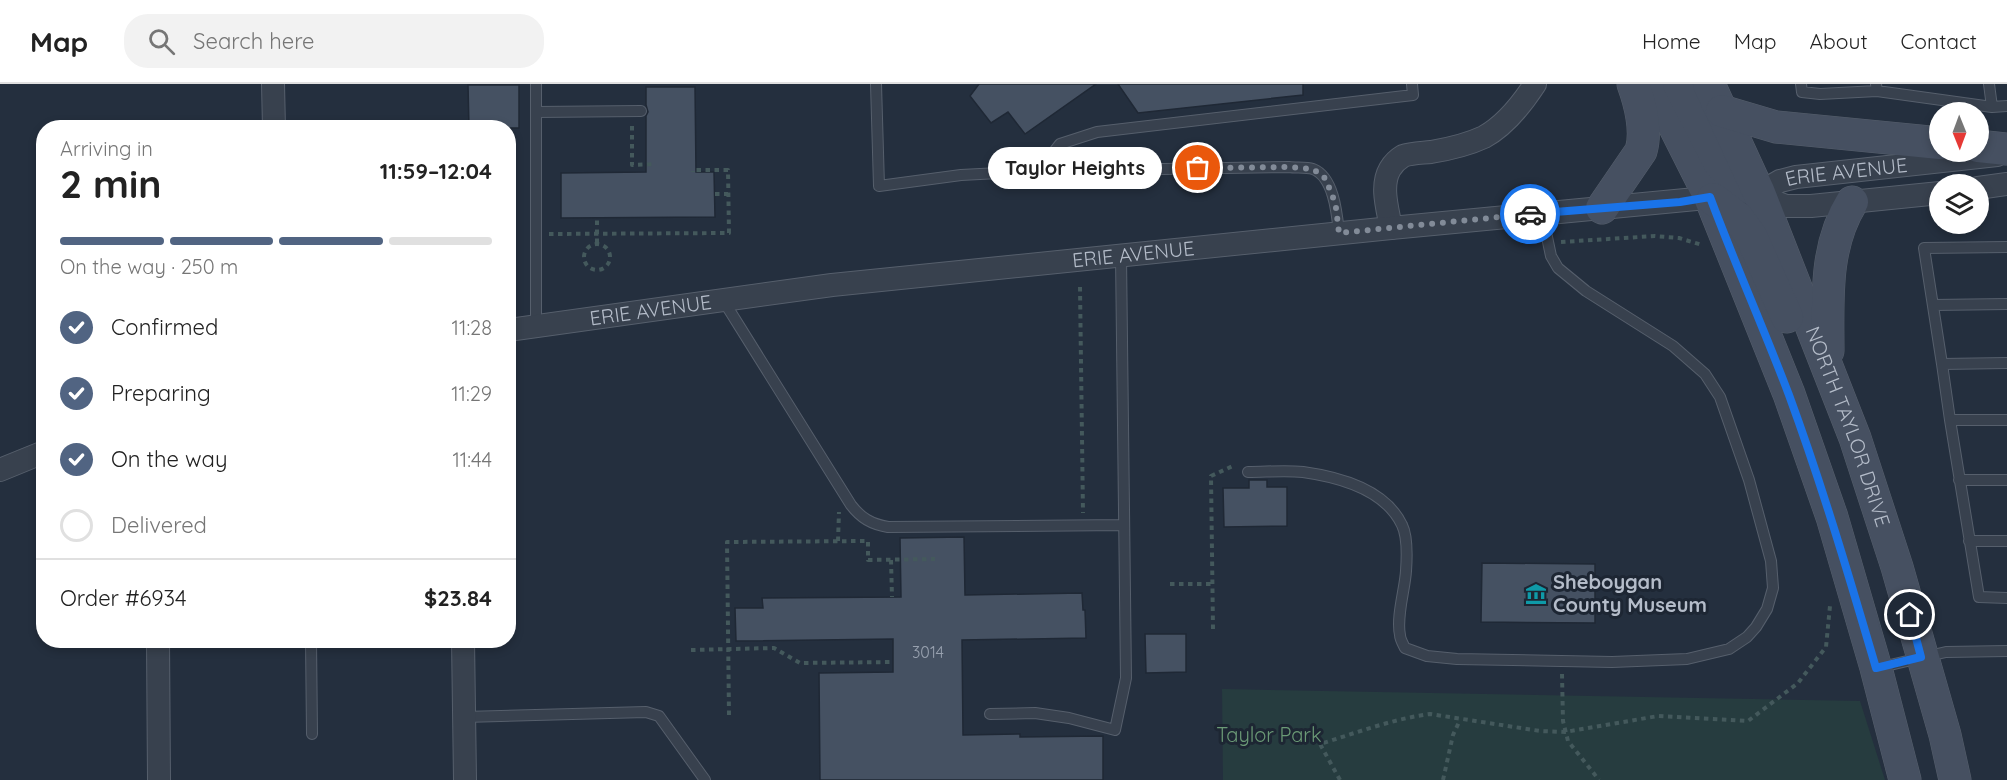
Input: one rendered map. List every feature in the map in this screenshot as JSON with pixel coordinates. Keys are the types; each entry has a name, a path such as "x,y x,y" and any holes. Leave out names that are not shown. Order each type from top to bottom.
{"main road":[{"path":"1602,207 1643,145 1641,112 1633,84"},
{"path":"1653,84 1710,197 1789,394 1832,517 1876,668 1905,780"},
{"path":"1679,84 1720,164 1741,183 1759,193"},
{"path":"1716,98 1776,127 1929,142"},
{"name":"NORTH TAYLOR DRIVE","path":"1716,98 1759,193 1855,438 1890,542 1956,780"},
{"path":"1989,148 2007,151"},
{"path":"1710,197 1733,213 1749,233 1783,311 1804,342 1828,369"},
{"path":"1828,369 1830,268 1834,238 1852,202"}],"street":[{"path":"273,84 274,120"},
{"path":"1391,228 1385,195 1386,180 1391,166 1404,156 1448,150 1485,136 1504,122 1535,84"},
{"name":"ERIE AVENUE","path":"516,329 832,285 1759,193 1779,181 1796,177 2007,151"},
{"path":"1989,187 2007,184"},
{"path":"1989,189 2007,189"},
{"name":"ERIE AVENUE","path":"1759,193 1786,206 1811,206 1929,194"},
{"path":"0,470 36,455"},
{"path":"158,648 159,780"},
{"path":"463,648 465,780"}],"lane":[{"path":"536,84 536,327"},
{"path":"876,84 879,186 961,175 1039,171 1289,167 1313,169 1324,177 1332,194 1339,233"},
{"path":"1039,171 1060,144 1097,132 1413,95 1412,84"},
{"path":"1801,84 1802,92 1820,94 1877,87 1992,106 2007,106"},
{"path":"1989,84 1992,106"},
{"path":"536,112 637,111"},
{"path":"1248,472 1301,472 1359,486 1376,495 1402,525 1406,543 1407,564 1399,634 1405,648 1427,656 1612,662 1686,659 1729,649 1746,637 1756,627 1767,609 1773,588 1771,561 1752,490 1720,397 1705,374 1673,346 1586,291 1558,267 1551,256 1542,213"},
{"path":"2007,247 1924,248 1979,597 2007,598"},
{"path":"990,714 1035,713 1069,718 1115,730 1126,678 1121,255"},
{"path":"723,300 851,505 862,518 888,527 1124,525"},
{"path":"1933,305 2007,304"},
{"path":"1942,364 2007,363"},
{"path":"1950,420 2007,420"},
{"path":"1959,480 2007,480"},
{"path":"1969,541 2007,541"},
{"path":"311,648 312,734"},
{"path":"1876,668 1949,652 2007,651"},
{"path":"464,717 646,712 659,716 705,780"}],"path":[{"path":"637,111 632,165 656,164"},
{"path":"536,234 729,233 728,170 693,170 693,172"},
{"path":"715,194 728,194"},
{"path":"597,218 597,243"},
{"path":"597,243 605,246 611,256 606,267 597,270 586,264 584,255 588,247 597,243"},
{"path":"1080,287 1084,525"},
{"path":"1213,629 1211,476 1242,462 1248,472"},
{"path":"838,541 838,513 851,505"},
{"path":"729,715 727,542 867,541 868,560 935,559"},
{"path":"891,560 892,597"},
{"path":"1170,584 1212,584"},
{"path":"1340,780 1320,744 1415,716 1430,714 1540,731 1565,732 1658,716 1748,721 1798,683 1826,647 1831,604"},
{"path":"691,650 774,648 800,663 893,662"},
{"path":"1562,661 1565,732 1568,741 1599,780"},
{"path":"1443,780 1453,735 1460,720"},
{"path":"1593,773 1593,780"}],"green space":[{"name":"Taylor Park","path":"1222,689 1860,701 1885,780 1223,780"}],"building":[{"path":"979,84 1096,84 1025,134 1008,112 991,123 970,96"},
{"path":"1118,84 1303,84 1303,95 1138,113"},
{"path":"468,85 519,85 519,128 516,128 516,120 469,120"},
{"path":"646,87 695,87 696,172 714,172 715,217 561,218 561,173 646,172 646,116 648,112"},
{"path":"1249,480 1267,480 1267,487 1287,487 1287,526 1224,527 1223,488 1249,488"},
{"path":"964,537 965,595 1082,593 1086,638 962,640 963,735 1103,736 1103,780 820,780 819,673 893,672 893,639 736,641 735,608 763,608 762,598 901,597 900,538"},
{"path":"1482,563 1595,564 1595,623 1481,622"},
{"path":"1145,634 1186,634 1186,672 1146,673"}],"way so far":[{"path":"1198,168 1313,169 1324,177 1335,200 1339,233 1530,214"}],"place":[{"name":"Taylor Heights","path":"1198,168"},
{"name":"Sheboygan County Museum","path":"1536,594"}],"route":[{"path":"1530,214 1680,202 1710,197 1789,394 1832,517 1876,668 1921,657 1910,615"}]}
